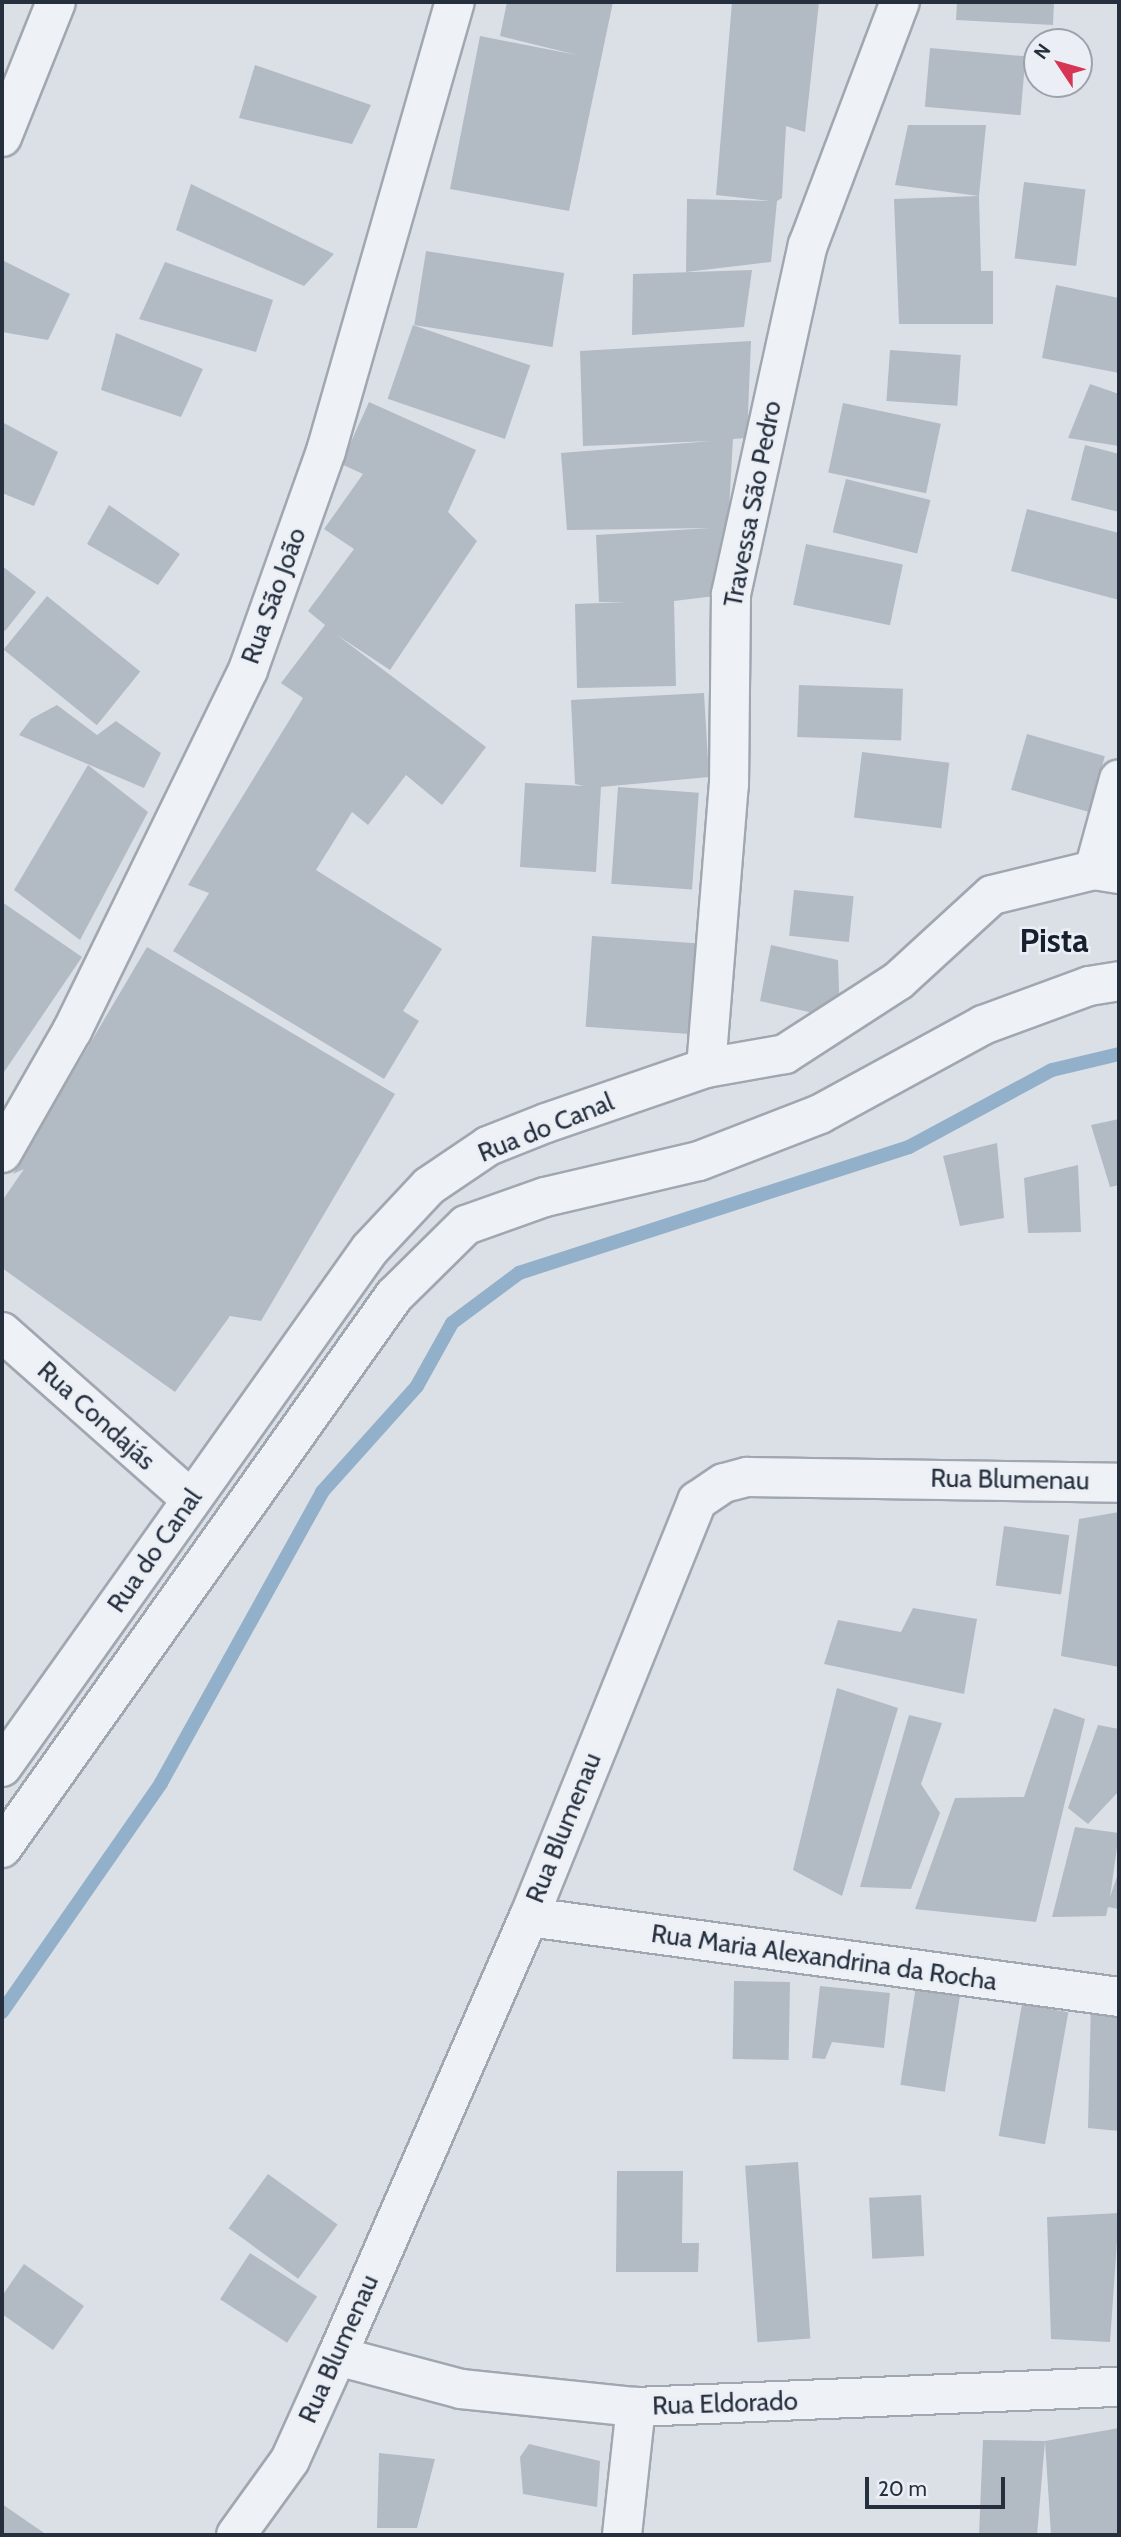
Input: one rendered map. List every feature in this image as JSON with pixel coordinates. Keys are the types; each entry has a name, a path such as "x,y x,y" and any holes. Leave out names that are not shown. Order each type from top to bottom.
{"street":[{"path":"2,137 56,2"},
{"name":"Rua São João","path":"2,1153 72,1031 248,670 326,451 456,2"},
{"name":"Travessa São Pedro","path":"706,1069 729,785 731,594 808,245 900,2"},
{"path":"1107,872 1119,779"},
{"name":"Rua do Canal","path":"2,1767 370,1249 429,1186 488,1146 706,1069 785,1054 898,981 992,895 1107,872"},
{"name":"Rua do Canal","path":"2,1848 394,1296 467,1225 545,1197 699,1161 820,1114 984,1025 1089,986 1119,981"},
{"name":"Rua Condajás","path":"2,1332 191,1499"},
{"name":"Rua Blumenau","path":"236,2535 290,2460 337,2356 529,1917 697,1501 724,1483 747,1477 1119,1483"},
{"name":"Rua Maria Alexandrina da Rocha","path":"529,1917 1119,1997"},
{"name":"Rua Eldorado","path":"337,2356 461,2389 636,2407 1119,2387"},
{"path":"622,2535 636,2407"}],"building":[{"path":"507,2 613,2 569,211 450,189 480,36 577,55 500,36"},
{"path":"732,2 819,2 805,132 786,126 782,198 777,201 771,262 686,272 687,199 770,201 716,195"},
{"path":"957,2 1054,2 1053,25 956,20"},
{"path":"930,48 1023,56 1020,115 925,107"},
{"path":"255,65 371,105 352,144 239,118"},
{"path":"908,125 986,125 979,196 895,185"},
{"path":"1024,182 1086,190 1076,266 1015,258"},
{"path":"191,184 334,254 304,286 176,230"},
{"path":"979,196 981,271 993,271 993,324 899,324 894,199"},
{"path":"426,251 564,273 553,347 414,325"},
{"path":"2,260 70,294 48,340 2,332"},
{"path":"165,262 273,300 256,352 139,319"},
{"path":"752,270 744,327 632,335 633,274"},
{"path":"1056,285 1119,298 1119,373 1042,358"},
{"path":"413,325 530,365 505,439 388,399"},
{"path":"116,333 203,369 181,417 101,390"},
{"path":"751,341 747,438 733,439 728,527 731,594 674,601 676,686 577,688 575,604 628,602 599,602 596,535 710,528 567,530 561,453 712,441 583,446 580,351"},
{"path":"890,350 961,355 957,406 886,401"},
{"path":"1090,384 1119,394 1119,446 1068,438"},
{"path":"369,402 476,450 448,512 477,541 390,670 337,635 486,747 442,805 406,775 368,825 352,812 316,870 442,949 403,1011 419,1021 384,1079 173,951 209,893 188,885 303,698 281,683 325,625 308,611 354,549 324,529 363,474 341,464"},
{"path":"843,403 941,424 926,493 828,472"},
{"path":"2,422 58,452 34,506 2,493"},
{"path":"1085,445 1119,454 1119,512 1071,500"},
{"path":"846,479 930,500 917,553 833,532"},
{"path":"109,505 180,554 158,585 87,544"},
{"path":"1027,509 1119,533 1119,600 1011,571"},
{"path":"806,544 903,565 890,625 793,605"},
{"path":"2,566 36,592 5,631 2,629"},
{"path":"47,596 140,672 97,725 4,650"},
{"path":"799,685 903,689 901,741 797,737"},
{"path":"704,693 709,777 601,787 596,872 520,867 525,783 584,786 575,784 571,700"},
{"path":"57,705 97,735 116,721 161,753 144,788 19,735 31,719"},
{"path":"1027,734 1105,756 1089,812 1011,790"},
{"path":"862,752 949,763 941,828 854,818"},
{"path":"88,765 148,812 80,940 14,890"},
{"path":"618,787 699,793 692,889 611,884"},
{"path":"794,890 854,896 849,942 789,936"},
{"path":"2,902 82,957 2,1075"},
{"path":"592,936 700,944 693,1034 586,1027"},
{"path":"771,945 838,960 840,1019 760,1001"},
{"path":"147,947 395,1094 261,1321 230,1316 175,1392 2,1268 2,1201 24,1169 13,1174"},
{"path":"1119,1119 1119,1185 1110,1187 1091,1125"},
{"path":"997,1143 1004,1218 960,1226 943,1156"},
{"path":"1078,1165 1081,1232 1028,1233 1024,1178"},
{"path":"1119,1512 1119,1667 1061,1656 1079,1519"},
{"path":"1004,1526 1069,1535 1061,1595 996,1585"},
{"path":"913,1608 977,1619 964,1694 824,1664 838,1620 901,1632"},
{"path":"837,1688 898,1708 842,1896 793,1870"},
{"path":"1054,1708 1085,1719 1036,1922 915,1909 955,1798 1024,1797"},
{"path":"909,1715 942,1723 921,1784 940,1813 911,1889 860,1887"},
{"path":"1098,1725 1119,1729 1119,1791 1088,1824 1068,1808"},
{"path":"1075,1827 1119,1833 1110,1897 1119,1871 1119,1909 1108,1907 1106,1916 1052,1917"},
{"path":"734,1981 790,1982 789,2060 733,2059"},
{"path":"820,1986 890,1993 884,2048 832,2042 825,2059 812,2058"},
{"path":"916,1986 960,1993 945,2092 900,2085"},
{"path":"1091,2002 1119,2014 1119,2131 1088,2128"},
{"path":"1022,2004 1068,2012 1045,2144 999,2136"},
{"path":"798,2162 810,2339 757,2342 745,2166"},
{"path":"617,2171 683,2171 682,2243 699,2243 698,2272 616,2272"},
{"path":"268,2174 338,2225 298,2279 229,2228"},
{"path":"921,2195 924,2256 872,2259 869,2198"},
{"path":"1119,2213 1110,2342 1051,2339 1047,2217"},
{"path":"250,2253 317,2297 287,2343 220,2299"},
{"path":"24,2264 84,2306 53,2350 2,2314 2,2296"},
{"path":"1119,2428 1119,2535 1051,2535 1045,2441"},
{"path":"983,2440 1045,2441 1037,2535 979,2535"},
{"path":"529,2444 600,2461 597,2507 523,2494 520,2457"},
{"path":"379,2453 435,2459 417,2528 377,2528"},
{"path":"2,2504 47,2535 2,2535"}],"waterway":[{"path":"2,2012 161,1783 322,1492 417,1386 452,1323 519,1273 909,1147 1052,1070 1119,1054"}],"district":[{"name":"Pista","path":"1054,941"}]}
